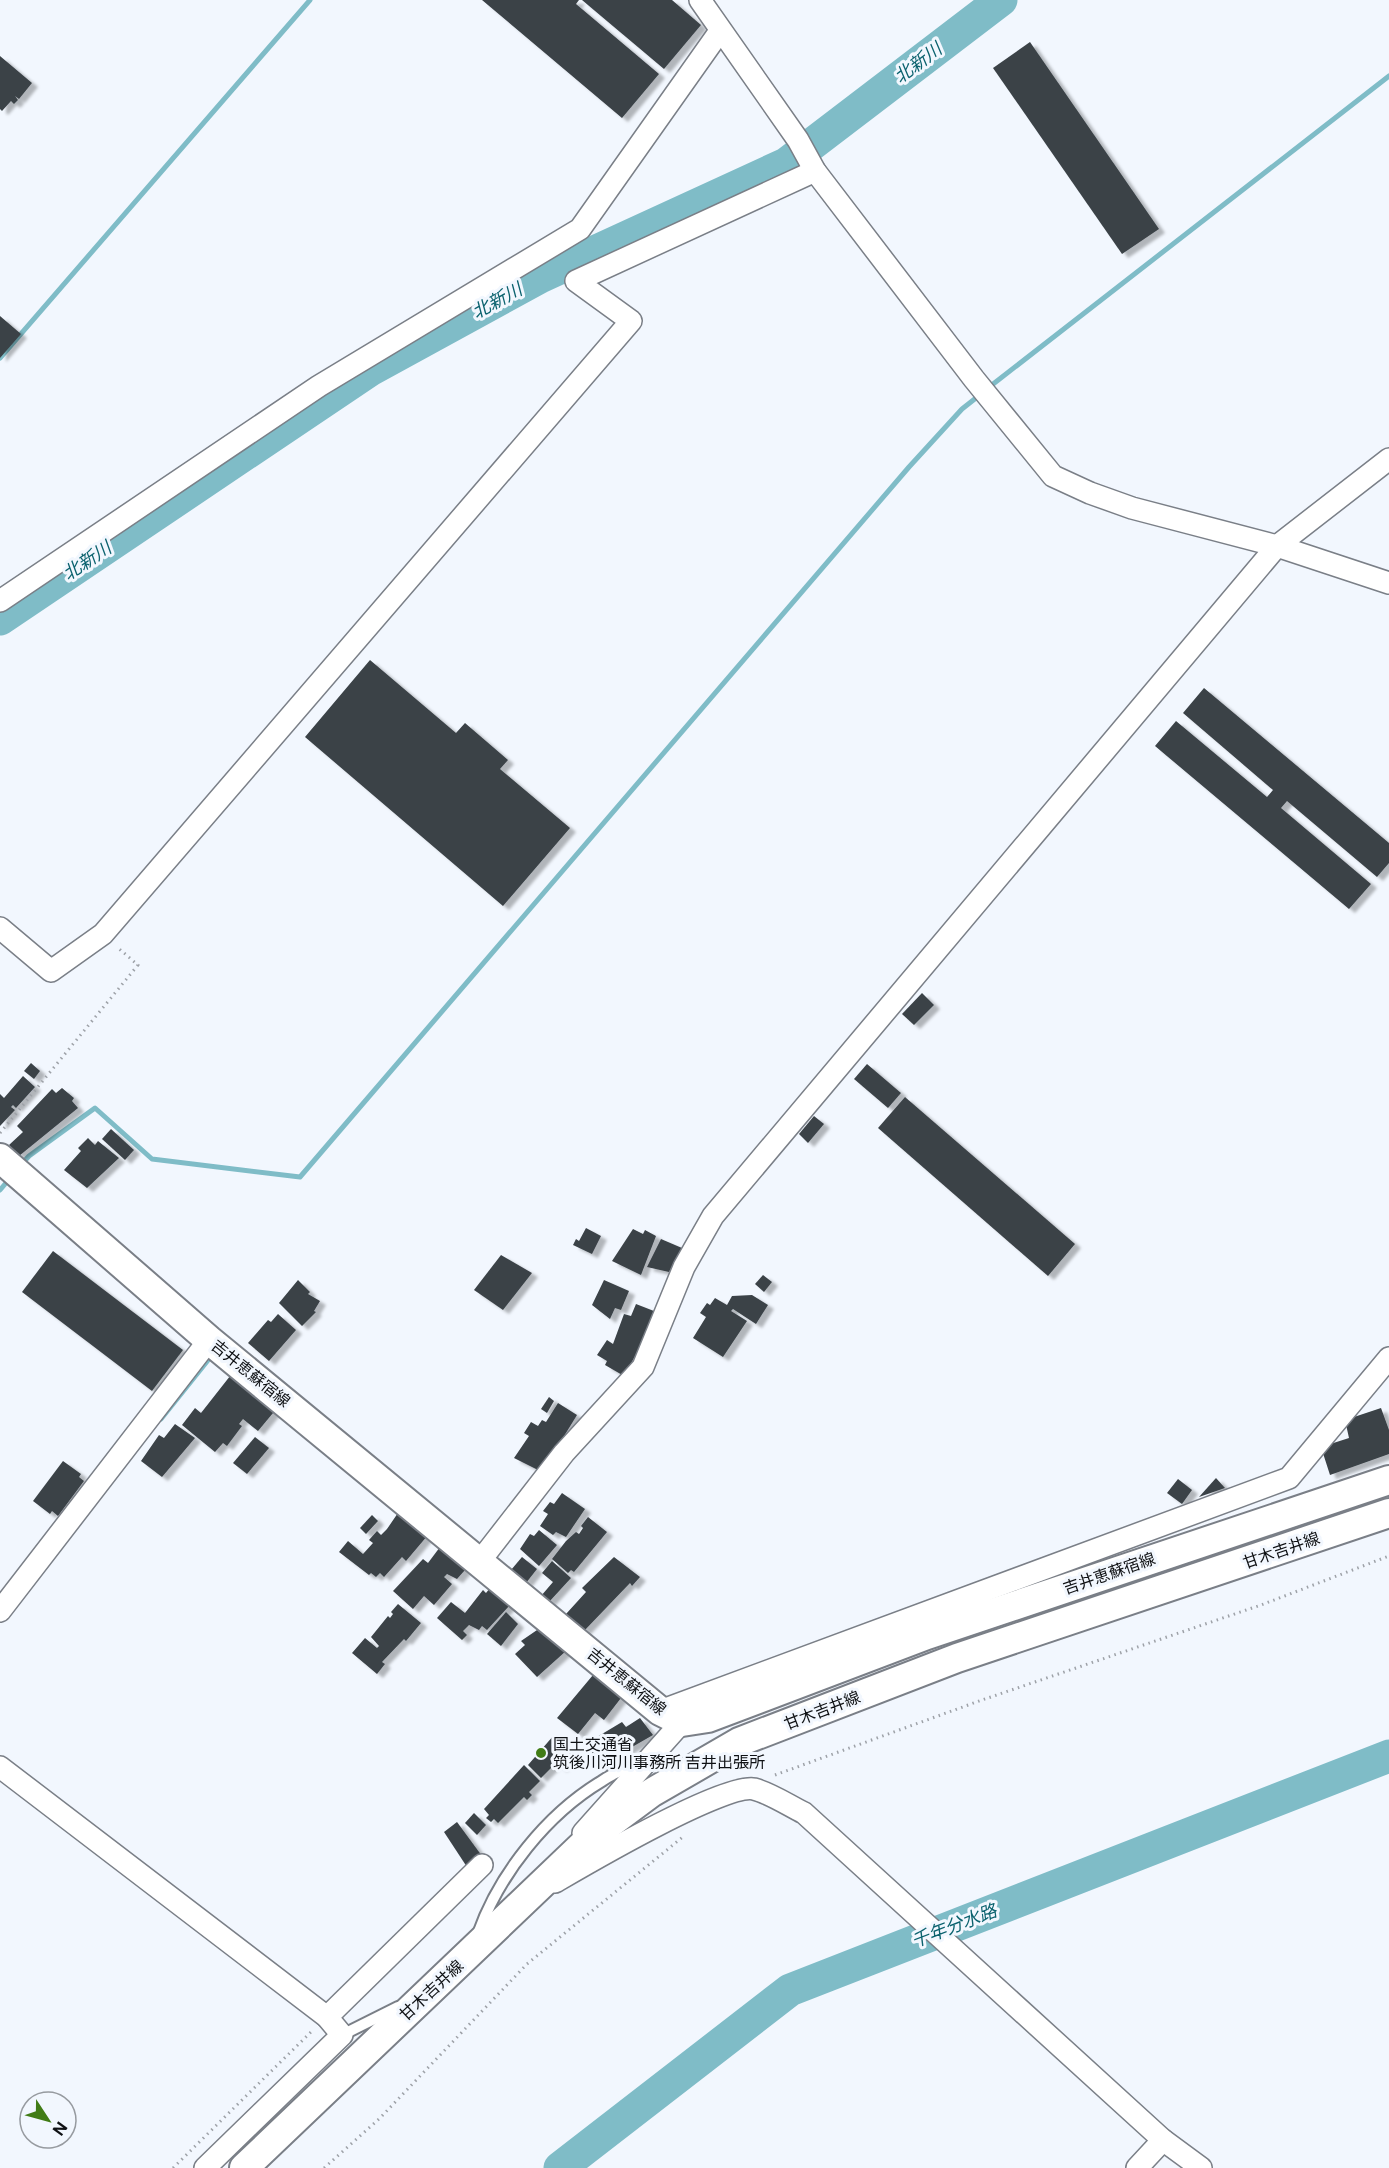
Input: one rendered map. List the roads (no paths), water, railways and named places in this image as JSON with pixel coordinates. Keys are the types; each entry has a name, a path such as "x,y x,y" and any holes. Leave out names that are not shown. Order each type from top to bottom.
{"main road":[{"name":"吉井恵蘇宿線","path":"10,1166 209,1340 671,1716 708,1718 927,1635 1389,1480"},
{"name":"甘木吉井線","path":"244,2168 471,1953 520,1902 589,1839 642,1800 739,1742 957,1658 1389,1513"}],"street":[{"path":"700,0 798,140 815,171 974,379 1053,476 1090,493 1132,508 1276,546 1389,583"},
{"path":"0,601 319,386 580,229 720,31"},
{"path":"0,927 51,970 103,934 631,321 576,281 815,171"},
{"path":"480,1561 564,1453 643,1367 684,1267 713,1216 1276,546 1389,459"},
{"path":"0,1611 209,1340"},
{"path":"520,1902 651,1757 671,1716 1289,1478 1389,1359"},
{"path":"0,1767 327,2017 342,2035 205,2168"},
{"path":"520,1902 642,1831 733,1793 752,1789 804,1813 1163,2140 1201,2168"},
{"path":"327,2017 482,1865"},
{"path":"1137,2168 1163,2140"}],"lane":[{"path":"471,1953 487,1906 534,1841 563,1810 601,1781 651,1757"},
{"path":"342,2035 431,1990"}],"waterway":[{"path":"0,358 310,0"},
{"name":"北新川","path":"0,619 370,370 540,277 786,164 1001,0"},
{"path":"988,388 1389,76"},
{"path":"20,1166 29,1156 95,1108 152,1159 300,1177 909,467 962,409 981,394"},
{"path":"0,1190 11,1177"},
{"path":"161,1419 209,1359"},
{"name":"千年分水路","path":"560,2168 790,1990 1389,1756"}],"place":[{"name":"国土交通省 筑後川河川事務所 吉井出張所","path":"541,1753"}]}
